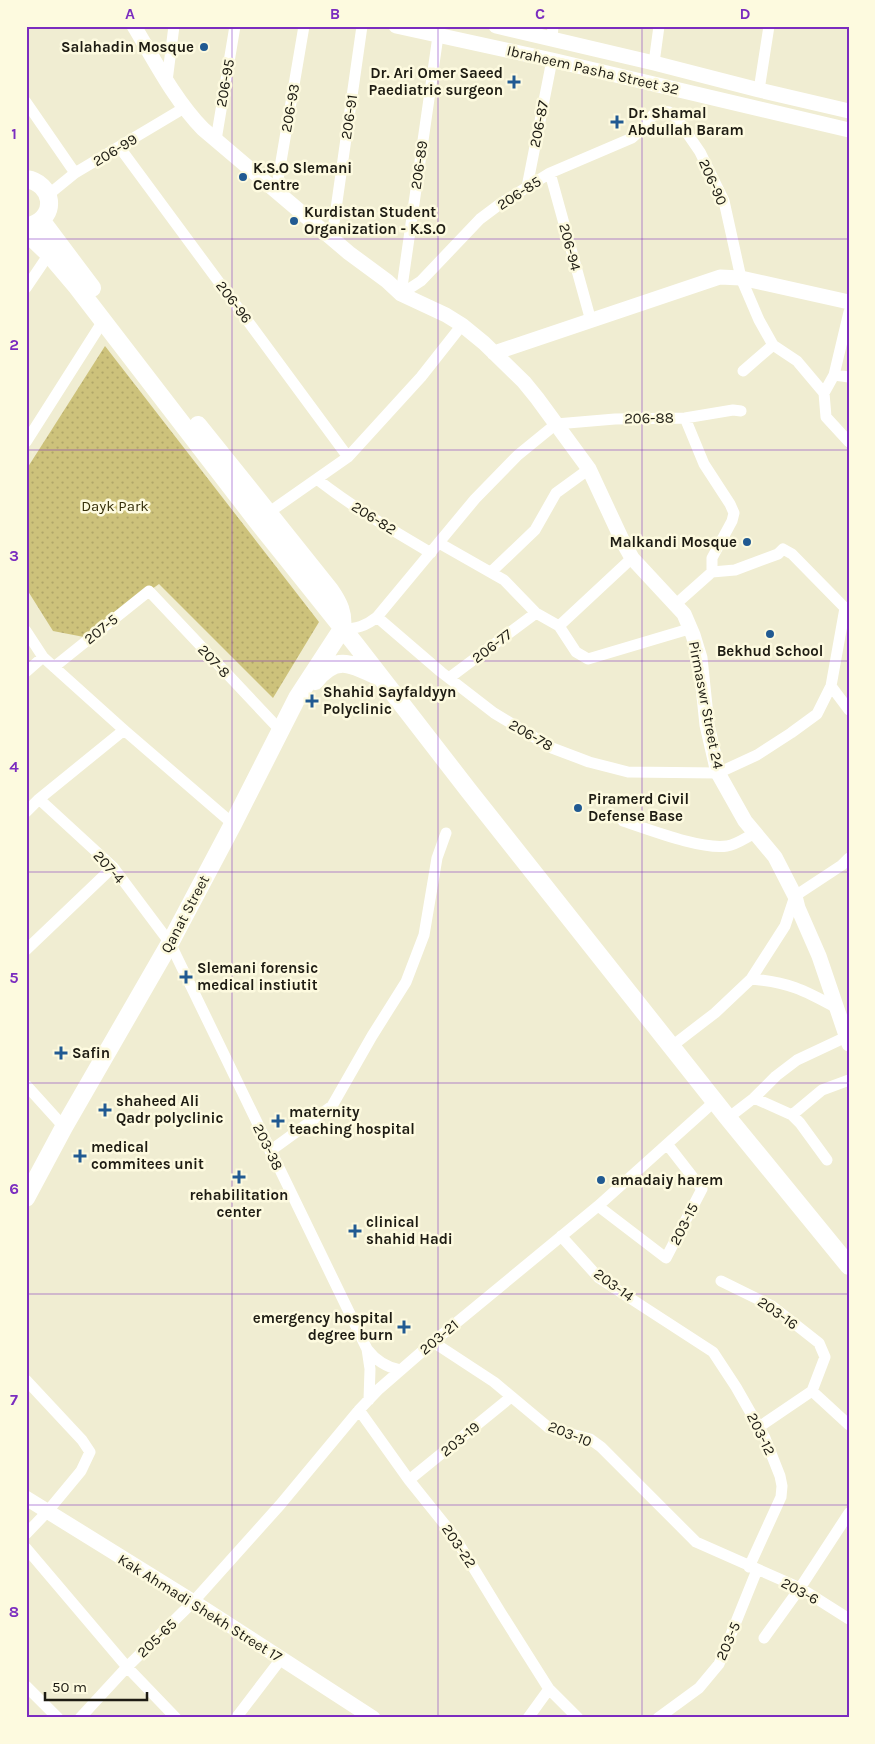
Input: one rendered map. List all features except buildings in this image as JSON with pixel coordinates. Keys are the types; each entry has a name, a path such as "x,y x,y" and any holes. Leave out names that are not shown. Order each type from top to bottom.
{"main road":[{"path":"26,179 39,183 48,195 48,211 34,223 322,579 337,600 342,611 342,629"},
{"path":"26,232 49,254 77,287 379,676 728,1118 849,1266"},
{"name":"Qanat Street","path":"26,1198 64,1127 170,944 297,698 342,629"},
{"path":"297,698 308,691 327,668 335,665 351,665 379,676"}],"street":[{"name":"Pirmaswr Street 24","path":"134,26 184,108 216,140 356,258 387,281 400,294 430,307 462,325 494,353 524,382 589,470 632,558 684,614 700,658 704,709 718,773 745,821 775,857 795,896 798,908 819,956 847,1041"},
{"path":"167,81 174,26"},
{"name":"206-95","path":"216,140 235,26"},
{"name":"206-93","path":"276,190 304,26"},
{"name":"206-91","path":"332,237 362,26"},
{"name":"Ibraheem Pasha Street 32","path":"396,26 552,60 849,130"},
{"name":"Ibraheem Pasha Street 32","path":"496,26 553,33 654,63 849,111"},
{"path":"654,63 659,26"},
{"path":"759,90 769,26"},
{"name":"206-89","path":"400,294 438,36"},
{"name":"206-87","path":"527,187 552,60"},
{"path":"26,102 75,173"},
{"name":"206-99","path":"48,195 75,173 120,148 184,108"},
{"name":"206-90","path":"653,115 660,111 669,112 676,117 700,152 724,201 741,278"},
{"name":"206-85","path":"400,294 421,281 480,219 500,204 550,173 632,138 642,130 653,115"},
{"name":"206-96","path":"120,148 348,456"},
{"name":"206-94","path":"550,173 591,322"},
{"path":"26,288 49,254"},
{"path":"494,353 591,322 720,277 741,278 849,302"},
{"path":"741,278 759,320 773,345 797,361 824,393"},
{"path":"849,312 834,375 824,393 826,417 849,442"},
{"path":"26,442 103,321"},
{"path":"268,513 318,480 348,456 421,377 462,325"},
{"path":"742,371 773,345"},
{"path":"834,375 849,377"},
{"name":"206-88","path":"556,424 615,419 685,418 733,410 741,411"},
{"path":"685,418 704,464 734,513 732,521 712,558 712,572"},
{"path":"342,629 360,628 369,624 377,617 496,476 518,454 556,424"},
{"path":"491,572 535,530 556,492 589,470"},
{"name":"206-82","path":"318,480 378,522 431,553"},
{"path":"439,543 504,580 536,613 559,626 576,652 588,659 689,628"},
{"path":"676,604 712,572 735,570 778,554 783,549 792,554 847,608 831,686 817,714 792,733 757,755 718,773"},
{"path":"559,626 632,558"},
{"name":"207-5","path":"54,668 149,591"},
{"name":"207-8","path":"149,591 280,730"},
{"name":"206-77","path":"449,678 536,613"},
{"name":"206-78","path":"377,617 494,713 552,748 589,762 628,772 718,773"},
{"path":"26,630 43,657 54,668 233,824"},
{"path":"26,672 43,657"},
{"path":"831,686 849,710"},
{"path":"26,812 39,799 124,730"},
{"name":"207-4","path":"39,799 113,867 170,944"},
{"path":"622,821 704,845 728,846 755,833"},
{"path":"270,1151 332,1106 372,1036 406,982 424,935 437,858 446,833"},
{"path":"672,1046 715,1013 751,979 785,926 795,896 842,865 849,858"},
{"path":"26,950 113,867"},
{"name":"203-38","path":"170,944 368,1349 372,1356 385,1365 400,1370"},
{"path":"751,979 774,981 792,986 836,1007"},
{"path":"728,1118 797,1060 847,1041"},
{"path":"792,1116 822,1090 849,1080"},
{"path":"26,1085 64,1127"},
{"path":"754,1098 792,1116 800,1123 827,1160"},
{"name":"203-21","path":"193,1602 280,1505 359,1410 400,1370 598,1206 715,1101"},
{"name":"203-15","path":"598,1206 666,1258 702,1189 667,1144"},
{"name":"203-14","path":"561,1236 599,1278 674,1325"},
{"name":"203-16","path":"721,1281 772,1306 819,1343 825,1357 812,1391"},
{"name":"203-12","path":"674,1325 713,1352 728,1373 759,1427 774,1460 782,1486 781,1497 753,1568"},
{"name":"203-10","path":"432,1342 494,1382 549,1428 590,1439 601,1447 696,1542 753,1568"},
{"name":"203-38","path":"368,1349 370,1374 369,1400"},
{"path":"26,1380 82,1440 90,1452 81,1471 26,1534"},
{"path":"759,1427 812,1391 849,1425"},
{"name":"203-19","path":"408,1480 511,1397"},
{"name":"203-22","path":"359,1410 408,1480 454,1536 549,1688 578,1718"},
{"name":"Kak Ahmadi Shekh Street 17","path":"26,1498 193,1602 372,1718"},
{"path":"764,1638 800,1588 849,1513"},
{"path":"26,1548 127,1667 176,1718"},
{"name":"203-6","path":"753,1568 800,1588 849,1620"},
{"name":"203-5","path":"658,1718 699,1688 719,1664 753,1568"},
{"name":"205-65","path":"80,1718 127,1667 193,1602"},
{"path":"236,1718 281,1659"},
{"path":"26,1686 58,1718"},
{"path":"528,1718 549,1688"}],"green space":[{"name":"Dayk Park","path":"105,346 319,622 273,698 159,584 84,637 53,631 26,588 26,470"}],"place":[{"name":"Salahadin Mosque","path":"204,47"},
{"name":"Dr. Ari Omer Saeed Paediatric surgeon","path":"514,82"},
{"name":"Dr. Shamal Abdullah Baram","path":"617,122"},
{"name":"K.S.O Slemani Centre","path":"243,177"},
{"name":"Kurdistan Student Organization - K.S.O","path":"294,221"},
{"name":"Malkandi Mosque","path":"747,542"},
{"name":"Bekhud School","path":"770,634"},
{"name":"Shahid Sayfaldyyn Polyclinic","path":"312,701"},
{"name":"Piramerd Civil Defense Base","path":"578,808"},
{"name":"Slemani forensic medical instiutit","path":"186,977"},
{"name":"Safin","path":"61,1053"},
{"name":"shaheed Ali Qadr polyclinic","path":"105,1110"},
{"name":"maternity teaching hospital","path":"278,1121"},
{"name":"medical commitees unit","path":"80,1156"},
{"name":"rehabilitation center","path":"239,1177"},
{"name":"amadaiy harem","path":"601,1180"},
{"name":"clinical shahid Hadi","path":"355,1231"},
{"name":"emergency hospital degree burn","path":"404,1327"}]}
